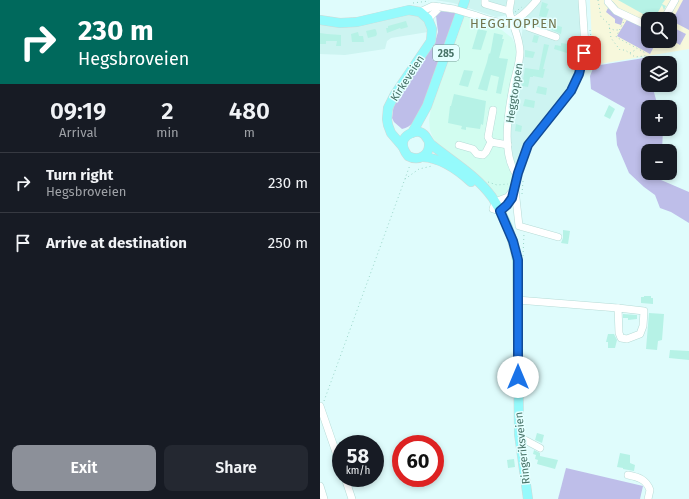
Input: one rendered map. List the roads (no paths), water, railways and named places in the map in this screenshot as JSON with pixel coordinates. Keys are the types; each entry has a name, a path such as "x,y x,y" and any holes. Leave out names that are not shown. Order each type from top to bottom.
{"main road":[{"name":"285","path":"403,147 404,141 427,106 465,0"},
{"path":"320,20 349,23 366,21 426,7 428,19"},
{"name":"Kirkeveien","path":"403,147 390,131 387,119 388,108 431,40 432,29 428,19"},
{"name":"285","path":"423,157 428,151 427,106"},
{"name":"Kirkeveien","path":"388,116 396,130 410,134"},
{"path":"410,134 418,132 427,139"},
{"name":"Ringeriksveien","path":"427,139 486,189 496,207 517,274 518,409 520,440 528,499"},
{"path":"403,147 406,153 411,157 423,157"},
{"name":"Ringeriksveien","path":"423,157 437,160 462,174 496,207"}],"street":[{"path":"485,0 485,4 488,6 513,17 528,27 556,37"},
{"name":"Heggtoppen","path":"511,0 520,52 511,98 508,126 508,145 510,164 515,172 518,173"},
{"path":"426,7 432,6 454,9 504,24 513,17 527,11 536,0"},
{"path":"496,207 509,202 528,145 571,91 579,74 585,46 582,0"},
{"path":"608,0 616,11 641,23"},
{"path":"668,12 675,0"},
{"path":"428,19 440,7"},
{"path":"491,142 488,137 493,110"},
{"path":"491,142 508,145"},
{"path":"459,145 472,149 477,154 484,155 491,142"},
{"path":"513,187 518,201 519,226 558,237"},
{"path":"517,300 618,308 644,311 644,326 640,334 627,339 621,338 619,333 618,308"},
{"path":"322,404 332,437"},
{"path":"520,440 525,440 540,448"},
{"path":"628,475 640,478 647,484 650,490 648,499"},
{"path":"320,486 324,499"},
{"path":"348,487 352,499"}],"district":[{"name":"HEGGTOPPEN","path":"514,23"}]}
